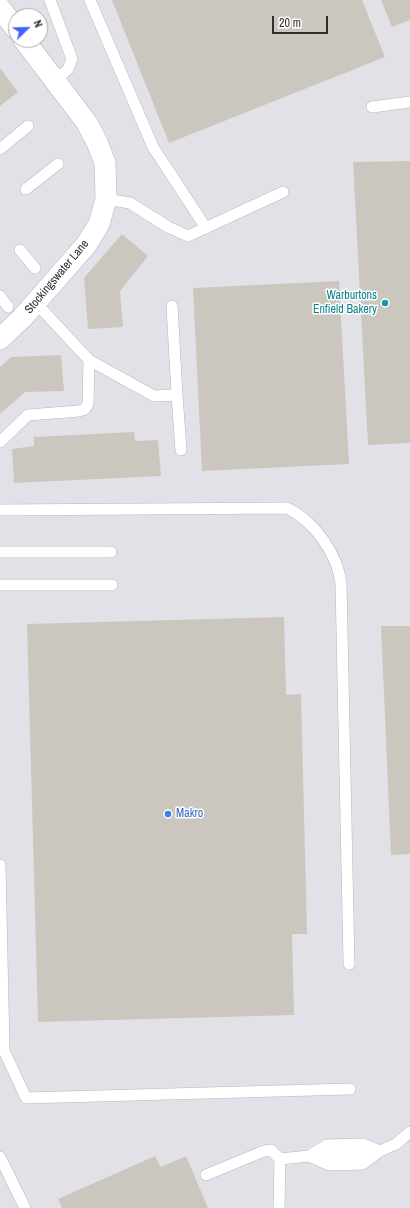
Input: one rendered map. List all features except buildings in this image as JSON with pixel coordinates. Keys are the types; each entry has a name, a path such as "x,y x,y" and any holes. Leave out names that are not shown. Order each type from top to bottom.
{"street":[{"path":"0,8 8,18"},
{"name":"Stockingswater Lane","path":"0,340 36,303 86,245 99,224 106,199 105,163 97,142 87,123 30,48"}],"lane":[{"path":"50,0 72,59 68,70 55,81"},
{"path":"90,0 153,147 206,228"},
{"path":"372,107 410,102"},
{"path":"0,149 28,126"},
{"path":"26,189 58,164"},
{"path":"106,199 130,203 168,227 188,236 283,192"},
{"path":"20,250 35,268"},
{"path":"0,296 8,307"},
{"path":"36,303 89,360 154,396 177,395"},
{"path":"172,306 181,450"},
{"path":"0,442 28,415 79,411 85,409 88,404 89,360"},
{"path":"0,510 287,508 302,517 320,535 336,563 341,583 349,964"},
{"path":"0,552 111,552"},
{"path":"0,585 112,585"},
{"path":"0,865 2,1047 26,1098 350,1089"},
{"path":"309,1156 328,1165 363,1164 380,1151 396,1144 410,1132"},
{"path":"280,1159 309,1156 327,1145 362,1144 380,1151"},
{"path":"206,1175 264,1151 271,1150 280,1159 279,1208"},
{"path":"0,1157 25,1208"}],"shaded area":[{"path":"0,0 410,0 410,1208 0,1208"}],"place":[{"name":"Warburtons Enfield Bakery","path":"385,303"},
{"name":"Makro","path":"168,814"}]}
